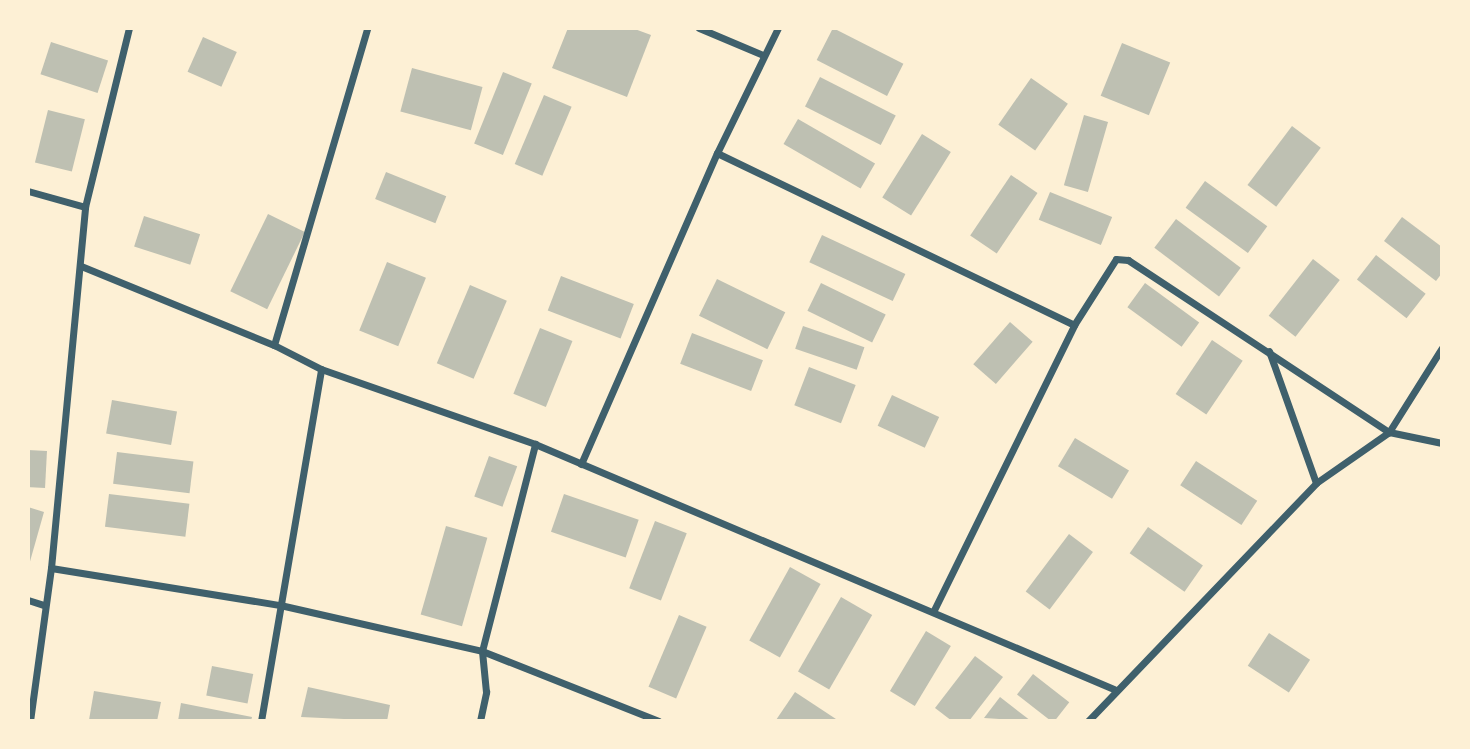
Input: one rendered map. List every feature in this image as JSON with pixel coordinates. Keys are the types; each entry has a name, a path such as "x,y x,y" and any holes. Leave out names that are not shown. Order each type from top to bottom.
{"street":[{"path":"30,721 43,605 51,568 85,207 129,28"},
{"path":"274,345 367,28"},
{"path":"699,28 763,55"},
{"path":"581,464 717,153 778,28"},
{"path":"717,153 1074,325"},
{"path":"28,191 85,207"},
{"path":"934,610 1074,325 1107,269 1116,259 1128,260 1389,432 1442,443"},
{"path":"81,266 274,345 321,369 535,444 934,610 1114,690"},
{"path":"1088,721 1114,690 1223,585 1316,483 1389,432 1442,348"},
{"path":"1269,351 1316,483"},
{"path":"261,721 321,369"},
{"path":"480,721 486,692 482,651 535,444"},
{"path":"51,568 281,604 482,651 659,721"},
{"path":"28,600 43,605"}],"building":[{"path":"568,28 632,28 651,35 627,97 552,68"},
{"path":"833,28 903,64 887,96 817,60"},
{"path":"203,37 237,52 221,87 188,72"},
{"path":"51,42 108,61 98,93 40,74"},
{"path":"1122,43 1170,62 1149,115 1101,96"},
{"path":"412,68 483,87 471,130 400,111"},
{"path":"503,72 532,84 503,155 474,143"},
{"path":"820,77 896,116 881,145 805,106"},
{"path":"1031,78 1068,104 1035,151 998,125"},
{"path":"544,95 572,107 542,176 515,164"},
{"path":"48,110 85,119 72,172 35,162"},
{"path":"1084,115 1108,122 1088,192 1064,185"},
{"path":"798,119 875,163 861,189 784,144"},
{"path":"1292,126 1321,148 1276,207 1247,185"},
{"path":"922,134 951,152 911,216 882,198"},
{"path":"386,172 446,196 435,223 375,199"},
{"path":"1011,175 1038,193 997,253 970,236"},
{"path":"1205,181 1267,226 1248,253 1186,208"},
{"path":"1050,192 1112,217 1101,245 1039,220"},
{"path":"268,214 305,232 267,309 230,291"},
{"path":"144,216 200,234 190,265 134,246"},
{"path":"1402,217 1442,247 1442,273 1436,281 1384,241"},
{"path":"1176,219 1241,268 1219,296 1154,248"},
{"path":"822,235 905,274 893,301 809,262"},
{"path":"1376,255 1426,294 1407,318 1357,279"},
{"path":"1313,259 1340,280 1295,337 1269,316"},
{"path":"387,262 426,278 398,346 359,331"},
{"path":"561,276 634,304 621,338 548,311"},
{"path":"717,279 785,312 767,349 699,316"},
{"path":"821,283 886,315 872,342 807,311"},
{"path":"1145,283 1199,322 1182,347 1127,307"},
{"path":"470,285 507,301 474,379 437,363"},
{"path":"1010,322 1033,342 996,384 973,364"},
{"path":"803,326 864,347 857,370 795,349"},
{"path":"540,328 572,341 546,407 513,394"},
{"path":"692,333 763,360 751,391 680,364"},
{"path":"1212,340 1243,361 1206,415 1176,394"},
{"path":"809,367 856,385 841,423 794,405"},
{"path":"892,395 939,417 925,448 878,426"},
{"path":"112,400 177,411 171,445 106,433"},
{"path":"1075,438 1129,470 1112,499 1058,466"},
{"path":"28,450 47,451 45,488 28,487"},
{"path":"117,452 193,461 190,493 113,484"},
{"path":"489,456 517,466 502,507 474,496"},
{"path":"1196,461 1257,501 1241,525 1180,485"},
{"path":"109,494 189,504 185,537 105,527"},
{"path":"564,494 639,520 626,558 551,532"},
{"path":"28,507 44,512 29,565 28,565"},
{"path":"655,521 687,533 661,600 629,588"},
{"path":"446,526 487,538 462,626 421,614"},
{"path":"1148,527 1203,565 1185,592 1130,553"},
{"path":"1069,534 1093,552 1050,610 1026,592"},
{"path":"790,567 821,584 780,657 749,640"},
{"path":"841,597 872,615 829,689 798,671"},
{"path":"679,615 707,627 676,699 649,687"},
{"path":"926,631 951,646 915,706 890,691"},
{"path":"1269,633 1310,660 1289,692 1248,666"},
{"path":"975,656 1003,677 969,721 952,721 935,708"},
{"path":"212,666 253,674 248,703 206,695"},
{"path":"1033,674 1069,702 1055,721 1051,721 1017,694"},
{"path":"308,687 390,705 387,721 301,717"},
{"path":"94,691 161,702 157,721 89,720"},
{"path":"795,692 839,721 776,720"},
{"path":"1000,697 1031,721 984,718"},
{"path":"181,703 252,717 251,721 178,721"}]}
